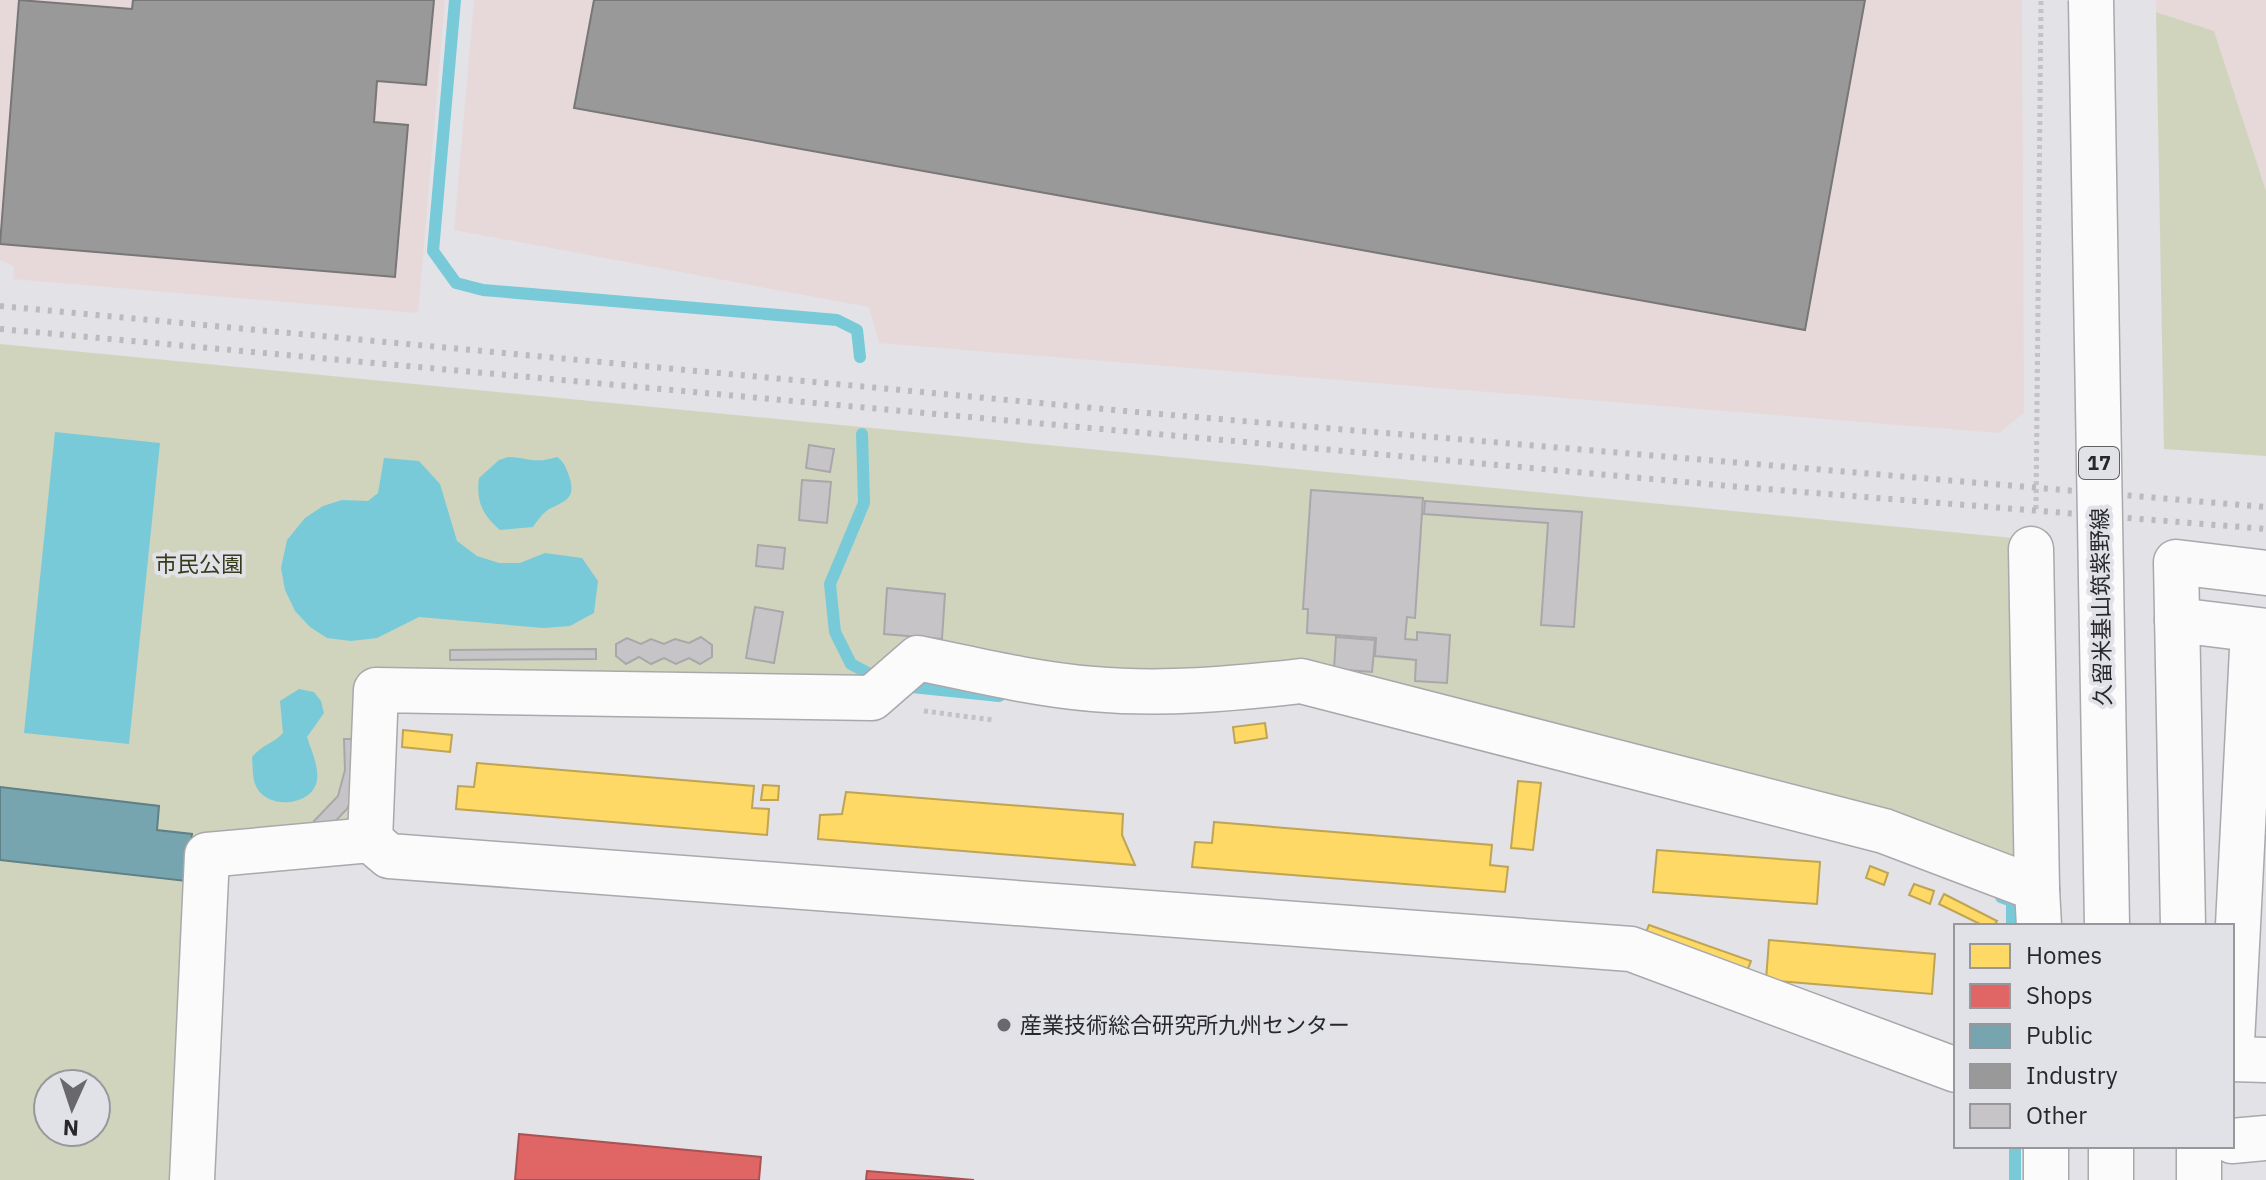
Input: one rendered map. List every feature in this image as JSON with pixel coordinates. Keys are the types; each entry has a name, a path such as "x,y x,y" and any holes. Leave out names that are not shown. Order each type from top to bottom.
{"street":[{"name":"久留米基山筑紫野線","path":"2091,0 2107,924"},
{"path":"370,840 376,690 872,698 918,658 1093,689 1162,692 1301,681 1884,831 2038,908 2031,549"},
{"path":"2183,924 2176,562 2266,573"},
{"path":"2177,620 2259,631 2234,1012"},
{"path":"192,1180 207,855 370,840 389,856 1631,949 1954,1069"},
{"path":"2234,1059 2266,1060"},
{"path":"2234,1141 2266,1138"},
{"path":"2046,1148 2046,1180"},
{"path":"2111,1148 2111,1180"},
{"path":"2199,1148 2199,1180"}],"path":[{"path":"2031,549 2037,487 2041,0"}],"shaded area":[{"path":"0,0 445,0 418,313 13,279 14,266 0,260"},
{"path":"474,0 2022,0 2024,413 1999,433 879,343 869,307 454,230"},
{"path":"2156,0 2266,0 2266,191 2214,31 2156,12"}],"green space":[{"path":"2156,12 2214,31 2266,191 2266,456 2164,449"},
{"name":"市民公園","path":"0,344 2013,538 2024,869 1300,668 1140,681 912,648 857,686 363,678 361,821 197,840 180,1180 0,1180"}],"water":[{"path":"55,432 160,443 129,744 24,733"},
{"path":"508,457 538,460 557,457 568,473 570,496 541,516 533,527 500,530 482,507 478,494 479,478 499,460"},
{"path":"384,458 419,461 440,484 457,541 477,556 499,563 520,563 545,553 582,558 598,581 594,613 570,626 543,628 419,617 377,638 351,641 327,638 310,627 295,611 285,590 281,568 287,540 305,518 323,506 342,500 368,501 378,493"},
{"path":"299,689 314,692 321,701 324,713 307,737 316,764 317,780 308,795 299,800 280,802 271,800 257,788 252,757 283,733 280,701"}],"building: Homes":[{"path":"1265,723 1267,738 1235,743 1233,727"},
{"path":"403,730 452,735 450,752 402,747"},
{"path":"477,763 754,786 752,808 769,809 767,835 456,809 458,786 474,787"},
{"path":"1518,781 1541,783 1533,850 1511,848"},
{"path":"763,785 779,786 778,800 761,800"},
{"path":"846,792 1123,814 1122,835 1135,865 818,839 820,815 842,814"},
{"path":"1214,822 1492,845 1490,865 1508,867 1505,892 1192,867 1195,842 1212,843"},
{"path":"1657,850 1820,862 1817,904 1653,892"},
{"path":"1870,866 1888,873 1884,885 1866,878"},
{"path":"1914,884 1934,891 1930,904 1909,895"},
{"path":"1944,894 1997,921 1995,924 1980,924 1939,904"},
{"path":"1649,925 1751,961 1747,971 1645,935"},
{"path":"1769,940 1935,954 1932,994 1766,980"}],"building: Shops":[{"path":"519,1134 761,1157 759,1180 515,1180"},
{"path":"867,1171 974,1180 866,1180"}],"building: Public":[{"path":"0,787 159,806 157,830 192,834 186,881 0,860"}],"building: Industry":[{"path":"19,0 132,9 133,0 434,0 426,85 377,81 374,122 408,125 395,277 0,244"},
{"path":"594,0 1865,0 1805,330 574,108"}],"building: Other":[{"path":"809,445 834,449 830,472 806,468"},
{"path":"802,480 831,482 827,523 799,520"},
{"path":"1311,490 1423,498 1415,618 1407,617 1405,639 1417,640 1417,632 1450,635 1447,683 1415,681 1416,660 1375,656 1376,638 1307,633 1308,609 1303,609"},
{"path":"1425,501 1582,512 1574,627 1541,625 1548,523 1424,514"},
{"path":"758,545 785,548 783,569 756,566"},
{"path":"887,588 945,594 942,639 884,634"},
{"path":"755,607 783,612 774,663 746,658"},
{"path":"701,637 712,645 712,657 700,664 689,658 676,664 664,658 651,664 639,657 626,664 616,656 616,644 627,638 641,644 651,639 664,644 675,639 689,643"},
{"path":"1336,637 1375,640 1372,672 1334,669"},
{"path":"596,649 596,659 450,660 450,650"},
{"path":"344,739 359,739 356,792 347,809 324,833 314,821 338,796 345,770"}],"waterway":[{"path":"455,0 433,251 456,283 483,290 837,320 857,330 860,357"},
{"path":"862,434 864,503 830,584 835,632 851,664 881,680"},
{"path":"902,686 999,696"},
{"path":"2001,897 2012,901 2012,924"},
{"path":"2015,1148 2015,1180"}],"railway":[{"path":"0,306 1147,413 2266,507"},
{"path":"0,329 1740,487 2266,529"}],"place":[{"name":"産業技術総合研究所九州センター","path":"1004,1025"}]}
